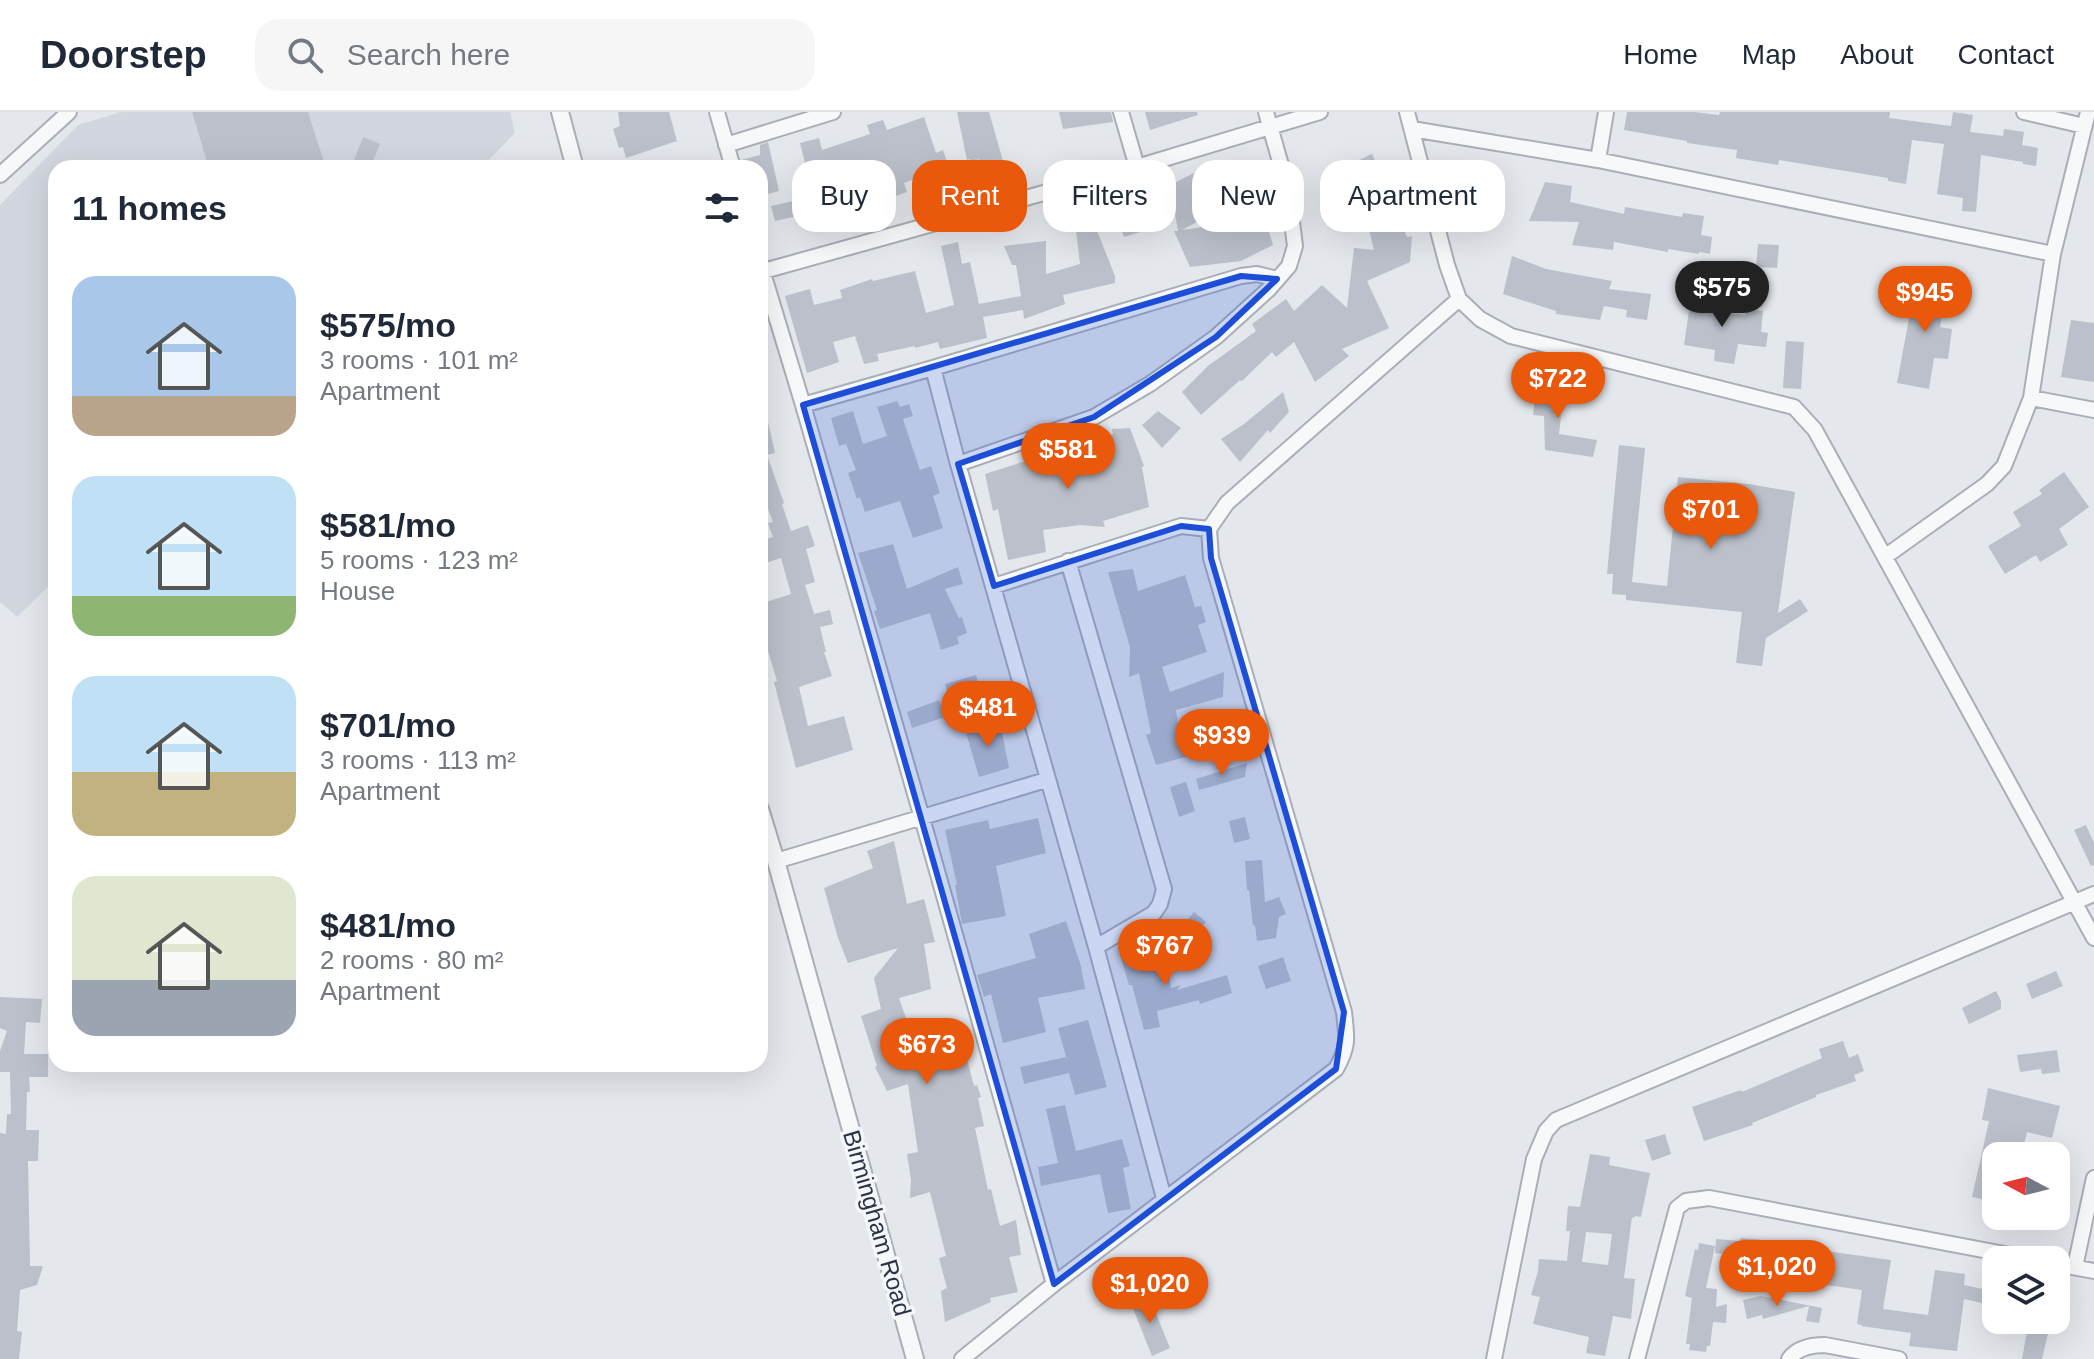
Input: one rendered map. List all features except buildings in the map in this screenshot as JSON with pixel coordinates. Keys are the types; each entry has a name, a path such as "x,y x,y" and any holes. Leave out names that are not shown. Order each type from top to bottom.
{"street":[{"path":"0,175 69,112"},
{"path":"560,112 573,160"},
{"path":"717,112 731,160"},
{"path":"726,145 833,112"},
{"path":"1121,112 1135,160"},
{"path":"1156,160 1268,119 1320,112"},
{"path":"1407,112 1447,265 1459,299 1480,319 1511,336 1794,407 1815,430 2094,938"},
{"path":"1598,160 1606,112"},
{"path":"1886,556 1997,476 2004,466 2031,398 2053,254 2086,119 2024,112"},
{"path":"958,464 1094,417 1150,384 1216,337 1289,266 1295,246 1288,190 1268,119"},
{"path":"1412,129 1598,160 2053,254"},
{"path":"768,267 1043,192"},
{"path":"803,405 1241,276 1257,274 1277,279"},
{"path":"768,292 1054,1284"},
{"path":"962,1359 1164,1198 1336,1069 1342,1057 1348,1040 1344,1012 1211,558 1209,529 1227,503 1459,299"},
{"path":"933,368 1164,1198"},
{"path":"2031,398 2094,410"},
{"path":"994,586 1181,526 1209,529"},
{"path":"1068,561 1164,889 1154,913 1096,947"},
{"path":"776,861 1046,780"},
{"name":"Birmingham Road","path":"768,835 915,1359"},
{"path":"1494,1359 1534,1159 1546,1131 1556,1120 2094,894"},
{"path":"2075,1267 2094,1178"},
{"path":"1637,1359 1677,1208 1686,1201 1709,1198 1982,1250"},
{"path":"2070,1266 2094,1271"},
{"path":"1789,1359 1793,1354 1814,1345 1899,1359"}],"highlighted area":[{"path":"1241,276 1277,279 1216,337 1094,417 958,464 994,586 1181,526 1209,529 1211,558 1344,1012 1336,1069 1054,1284 803,405"}],"shaded area":[{"path":"121,112 510,112 515,133 489,160 48,160 48,587 17,617 0,602 0,205 78,125"}]}
